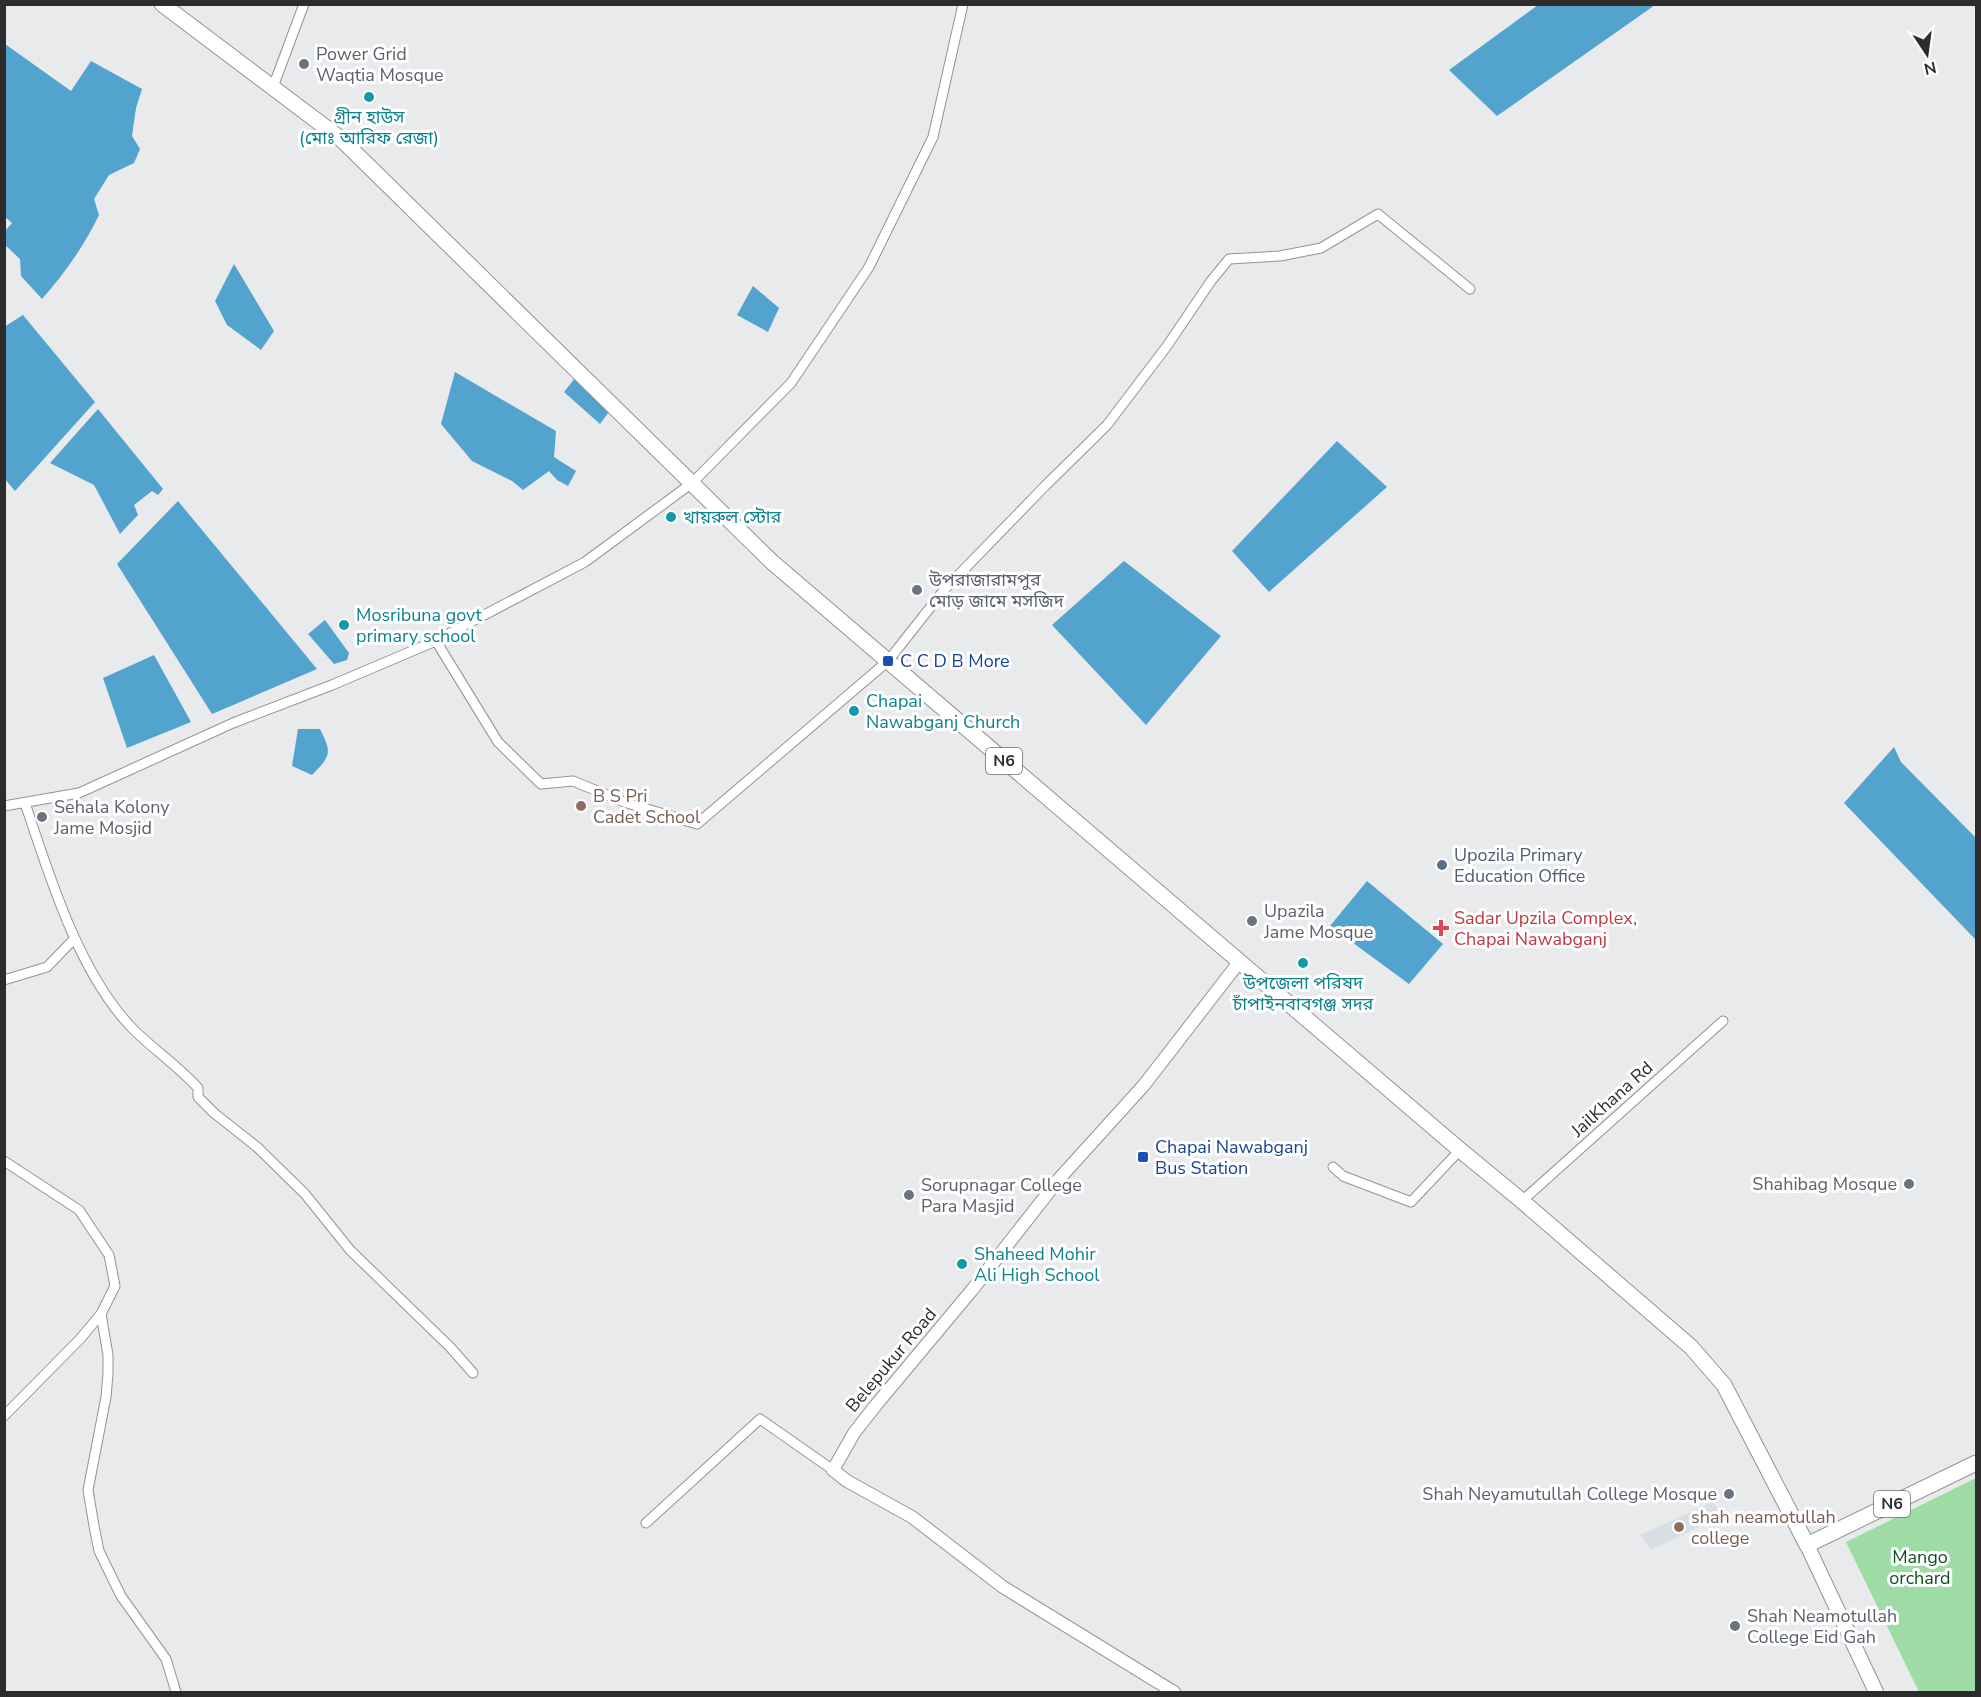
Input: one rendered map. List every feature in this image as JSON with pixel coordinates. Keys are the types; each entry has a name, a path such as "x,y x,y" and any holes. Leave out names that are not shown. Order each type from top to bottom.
{"highway":[{"name":"N6","path":"162,4 341,139 772,562 1690,1347 1724,1385 1808,1545 1977,1463"}],"main road":[{"path":"1808,1545 1876,1692"}],"street":[{"path":"273,87 304,4"},
{"path":"5,809 79,793 233,723 332,685 436,641 585,562 693,483 791,383 869,267 933,137 963,4"},
{"path":"436,641 498,742 541,784 573,781 624,802 697,824 888,661 944,590 1107,425 1229,259 1280,256 1321,248 1378,214 1470,289"},
{"path":"25,803 74,939 107,996 133,1029 181,1070 198,1088 198,1097 256,1147 305,1194 350,1250 450,1347 472,1373"},
{"path":"4,980 47,967 74,939"},
{"name":"Belepukur Road","path":"833,1470 854,1432 972,1290 1059,1179 1144,1085 1240,961"},
{"name":"JailKhana Rd","path":"1522,1201 1723,1021"},
{"path":"1333,1167 1343,1176 1411,1202 1460,1150"},
{"path":"4,1161 79,1210 109,1255 115,1286 101,1314 80,1339 4,1416"},
{"path":"101,1314 108,1355 108,1374 106,1397 88,1490 99,1551 121,1596 166,1659 176,1692"},
{"path":"646,1523 760,1419 847,1481 912,1517 1003,1587 1174,1692"}],"shaded area":[{"name":"shah neamotullah college","path":"1713,1502 1721,1516 1651,1550 1640,1535"}],"green space":[{"name":"Mango orchard","path":"1976,1478 1976,1692 1919,1692 1846,1542"}],"water":[{"path":"1538,5 1655,5 1497,116 1449,70"},
{"path":"5,44 71,91 91,61 142,89 136,108 132,136 140,149 134,163 109,175 94,199 99,215 87,238 74,259 42,299 21,276 20,259 5,245 5,231 12,223 4,216"},
{"path":"234,264 274,331 261,350 227,325 215,301"},
{"path":"753,286 779,308 768,332 737,315"},
{"path":"23,315 95,402 15,491 5,479 4,327"},
{"path":"455,372 556,431 554,457 576,471 568,486 557,480 549,471 523,490 512,481 472,461 441,424"},
{"path":"575,378 611,409 600,424 564,392"},
{"path":"98,409 163,489 158,495 152,491 134,505 138,515 120,534 94,485 50,463"},
{"path":"1337,441 1387,487 1269,592 1232,551"},
{"path":"178,501 317,669 212,714 117,564"},
{"path":"1124,561 1221,636 1146,725 1052,625"},
{"path":"325,620 349,653 347,660 334,664 308,634"},
{"path":"154,655 191,722 127,748 103,678"},
{"path":"298,729 320,729 328,749 323,763 312,775 292,766"},
{"path":"1894,747 1901,762 1976,838 1976,940 1844,803"},
{"path":"1367,881 1443,944 1409,984 1330,926"}],"place":[{"name":"Power Grid Waqtia Mosque","path":"304,64"},
{"name":"গ্রীন হাউস (মোঃ আরিফ রেজা)","path":"369,97"},
{"name":"খায়রুল স্টোর","path":"671,517"},
{"name":"উপরাজারামপুর মোড় জামে মসজিদ","path":"917,590"},
{"name":"Mosribuna govt primary school","path":"344,625"},
{"name":"C C D B More","path":"888,661"},
{"name":"Chapai Nawabganj Church","path":"854,711"},
{"name":"B S Pri Cadet School","path":"581,806"},
{"name":"Sehala Kolony Jame Mosjid","path":"42,817"},
{"name":"Upozila Primary Education Office","path":"1442,865"},
{"name":"Upazila Jame Mosque","path":"1252,921"},
{"name":"Sadar Upzila Complex, Chapai Nawabganj","path":"1441,928"},
{"name":"উপজেলা পরিষদ চাঁপাইনবাবগঞ্জ সদর","path":"1303,963"},
{"name":"Chapai Nawabganj Bus Station","path":"1143,1157"},
{"name":"Shahibag Mosque","path":"1909,1184"},
{"name":"Sorupnagar College Para Masjid","path":"909,1195"},
{"name":"Shaheed Mohir Ali High School","path":"962,1264"},
{"name":"Shah Neyamutullah College Mosque","path":"1729,1494"},
{"name":"shah neamotullah college","path":"1679,1527"},
{"name":"Shah Neamotullah College Eid Gah","path":"1735,1626"}]}
